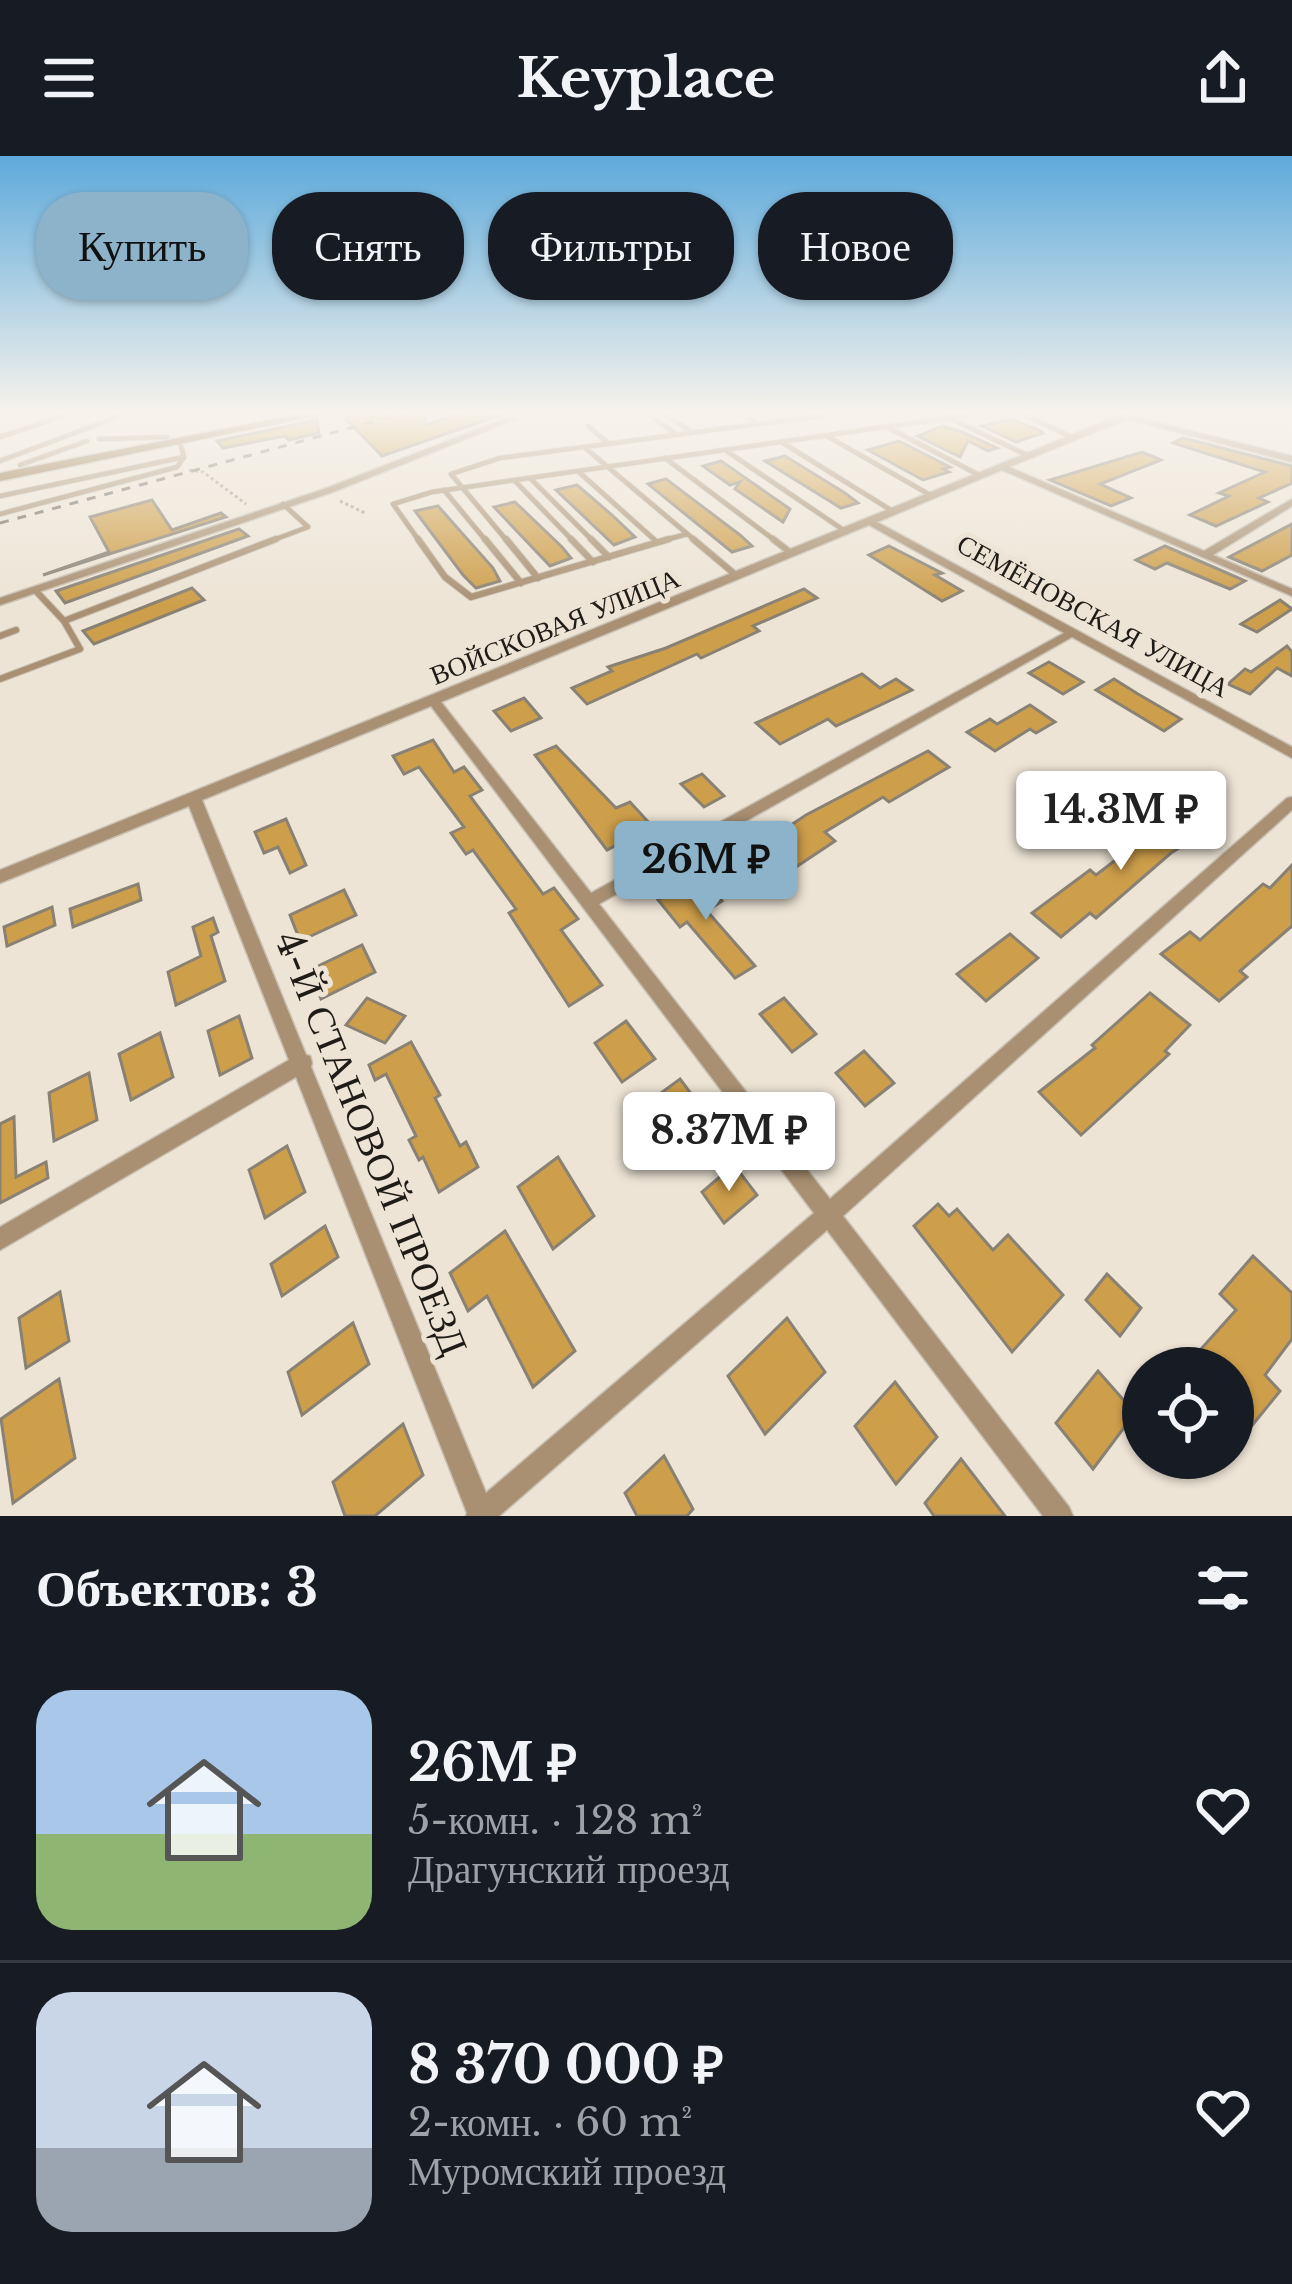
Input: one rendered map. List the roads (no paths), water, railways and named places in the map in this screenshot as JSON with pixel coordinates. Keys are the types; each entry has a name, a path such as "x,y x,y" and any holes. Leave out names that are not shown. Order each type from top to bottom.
{"street":[{"path":"0,602 360,477"},
{"name":"ВОЙСКОВАЯ УЛИЦА","path":"0,877 977,477"},
{"path":"1026,477 1292,593"},
{"path":"1205,555 1286,511 1292,502"},
{"name":"СЕМЁНОВСКАЯ УЛИЦА","path":"871,522 1292,753"},
{"path":"588,902 1073,632"},
{"path":"435,702 1060,1516"},
{"name":"4-Й СТАНОВОЙ ПРОЕЗД","path":"194,799 480,1515"},
{"path":"480,1515 830,1213 1292,802"},
{"path":"0,1239 303,1063"}],"lane":[{"path":"0,496 62,477"},
{"path":"0,514 138,477"},
{"path":"453,477 538,578"},
{"path":"534,477 444,490 393,504 445,577 471,597 687,534"},
{"path":"585,477 658,543"},
{"path":"620,477 738,577"},
{"path":"691,477 792,554"},
{"path":"766,477 846,532"},
{"path":"839,477 894,512"},
{"path":"899,477 932,496"},
{"path":"530,478 609,557"},
{"path":"514,481 593,562"},
{"path":"444,490 521,583"},
{"path":"64,621 308,527 283,505"},
{"path":"0,680 80,649 64,621 35,590"},
{"path":"0,636 16,630"}],"railway":[{"path":"0,523 168,477"}]}
